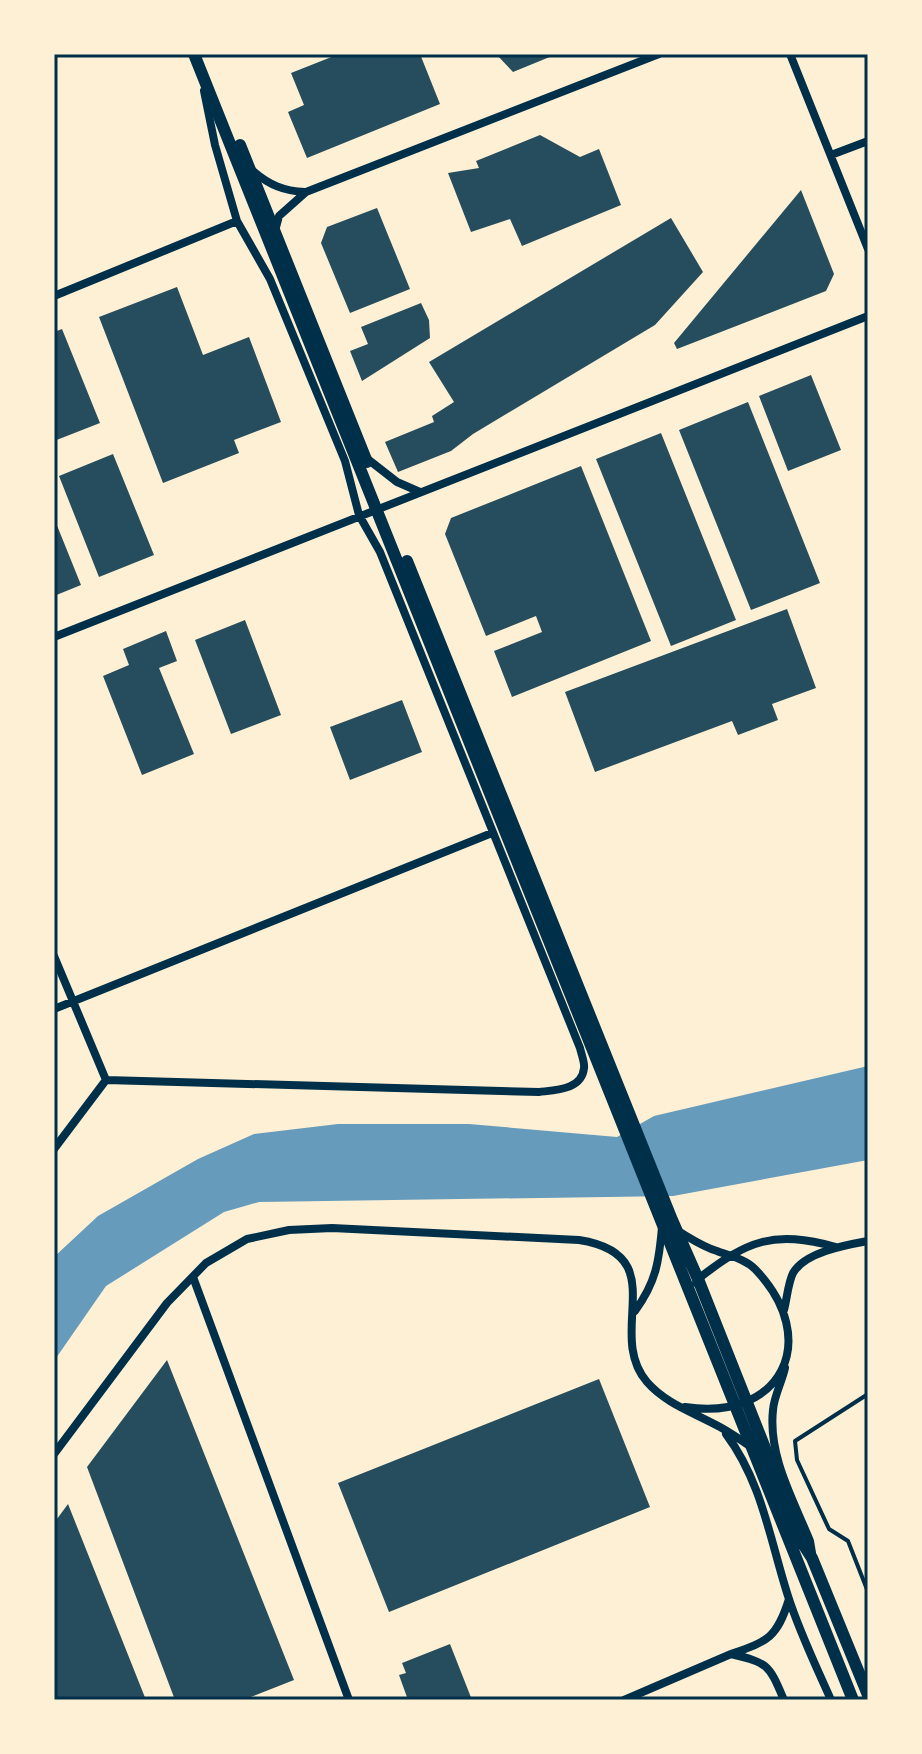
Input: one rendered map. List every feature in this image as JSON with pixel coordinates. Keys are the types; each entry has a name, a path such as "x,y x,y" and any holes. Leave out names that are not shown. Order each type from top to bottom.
{"main road":[{"path":"199,58 249,167 365,457 381,506"},
{"path":"199,58 626,1119 670,1224 698,1279 753,1448 853,1700"},
{"path":"670,1224 691,1295 812,1558 868,1695"}],"street":[{"path":"275,231 279,216 306,192 659,54"},
{"path":"790,54 868,249"},
{"path":"106,1080 539,1092 568,1088 578,1081 585,1069 580,1048 380,552 359,515 345,461 282,307 237,221 215,145 199,58"},
{"path":"831,155 868,141"},
{"path":"249,167 276,187 306,192"},
{"path":"54,296 237,221"},
{"path":"54,637 868,316"},
{"path":"365,457 397,482 420,492"},
{"path":"54,1009 492,833"},
{"path":"54,956 106,1080"},
{"path":"54,1149 106,1080"},
{"path":"634,1312 650,1290 670,1224 715,1251 731,1254 754,1268 784,1310 790,1331 782,1383 773,1405 772,1430 777,1459 810,1541 812,1558"},
{"path":"54,1454 167,1303 206,1263 247,1239 289,1230 332,1228 597,1243 627,1264 634,1279 632,1346 637,1366 646,1382 676,1405 721,1427 753,1448"},
{"path":"691,1295 698,1279 731,1254 761,1240 811,1241 836,1247"},
{"path":"784,1310 793,1272 814,1256 836,1247 868,1241"},
{"path":"193,1277 349,1700"},
{"path":"676,1405 709,1410 741,1405 773,1380 786,1363"},
{"path":"721,1427 742,1455 758,1490 789,1599 831,1700"},
{"path":"758,1490 762,1471"},
{"path":"624,1700 762,1643 781,1624 789,1599"},
{"path":"731,1654 760,1660 772,1671 784,1700"}],"lane":[{"path":"868,1394 795,1441 797,1460 829,1529 848,1541 868,1592"}],"water":[{"path":"868,1066 868,1160 673,1196 259,1202 224,1212 106,1286 54,1361 54,1257 98,1216 198,1159 254,1134 338,1124 469,1124 617,1137 654,1116"}],"building":[{"path":"339,54 420,54 440,104 307,158 288,112 304,105 291,73"},
{"path":"496,54 557,54 513,72"},
{"path":"540,135 580,157 599,149 621,205 522,246 510,219 471,232 448,173 479,168 476,161"},
{"path":"801,190 834,274 826,291 677,349 674,343"},
{"path":"377,208 410,289 350,313 321,243 327,227"},
{"path":"671,218 703,272 655,325 473,434 451,451 398,472 385,442 434,422 432,416 454,402 429,362"},
{"path":"177,287 203,355 249,337 281,422 234,440 239,453 163,483 99,317"},
{"path":"421,303 429,320 430,338 362,381 350,351 368,344 361,327"},
{"path":"62,329 100,423 54,441 54,332"},
{"path":"811,375 841,450 788,471 759,396"},
{"path":"748,402 820,583 751,610 679,430"},
{"path":"661,433 736,620 671,646 596,459"},
{"path":"113,454 154,555 99,577 59,476"},
{"path":"581,466 651,641 512,697 494,651 542,632 536,616 486,636 445,534 451,518"},
{"path":"54,518 81,585 54,596"},
{"path":"787,609 816,688 772,704 778,720 738,735 732,721 595,772 565,692"},
{"path":"245,620 281,715 231,734 195,640"},
{"path":"166,631 177,661 159,668 194,754 142,775 103,676 129,665 123,649"},
{"path":"402,700 422,752 350,780 330,727"},
{"path":"167,1360 294,1680 243,1700 175,1700 87,1467"},
{"path":"599,1379 650,1507 389,1612 338,1483"},
{"path":"68,1504 146,1700 54,1700 54,1523"},
{"path":"450,1644 472,1700 408,1700 399,1675 406,1673 402,1663"}]}
